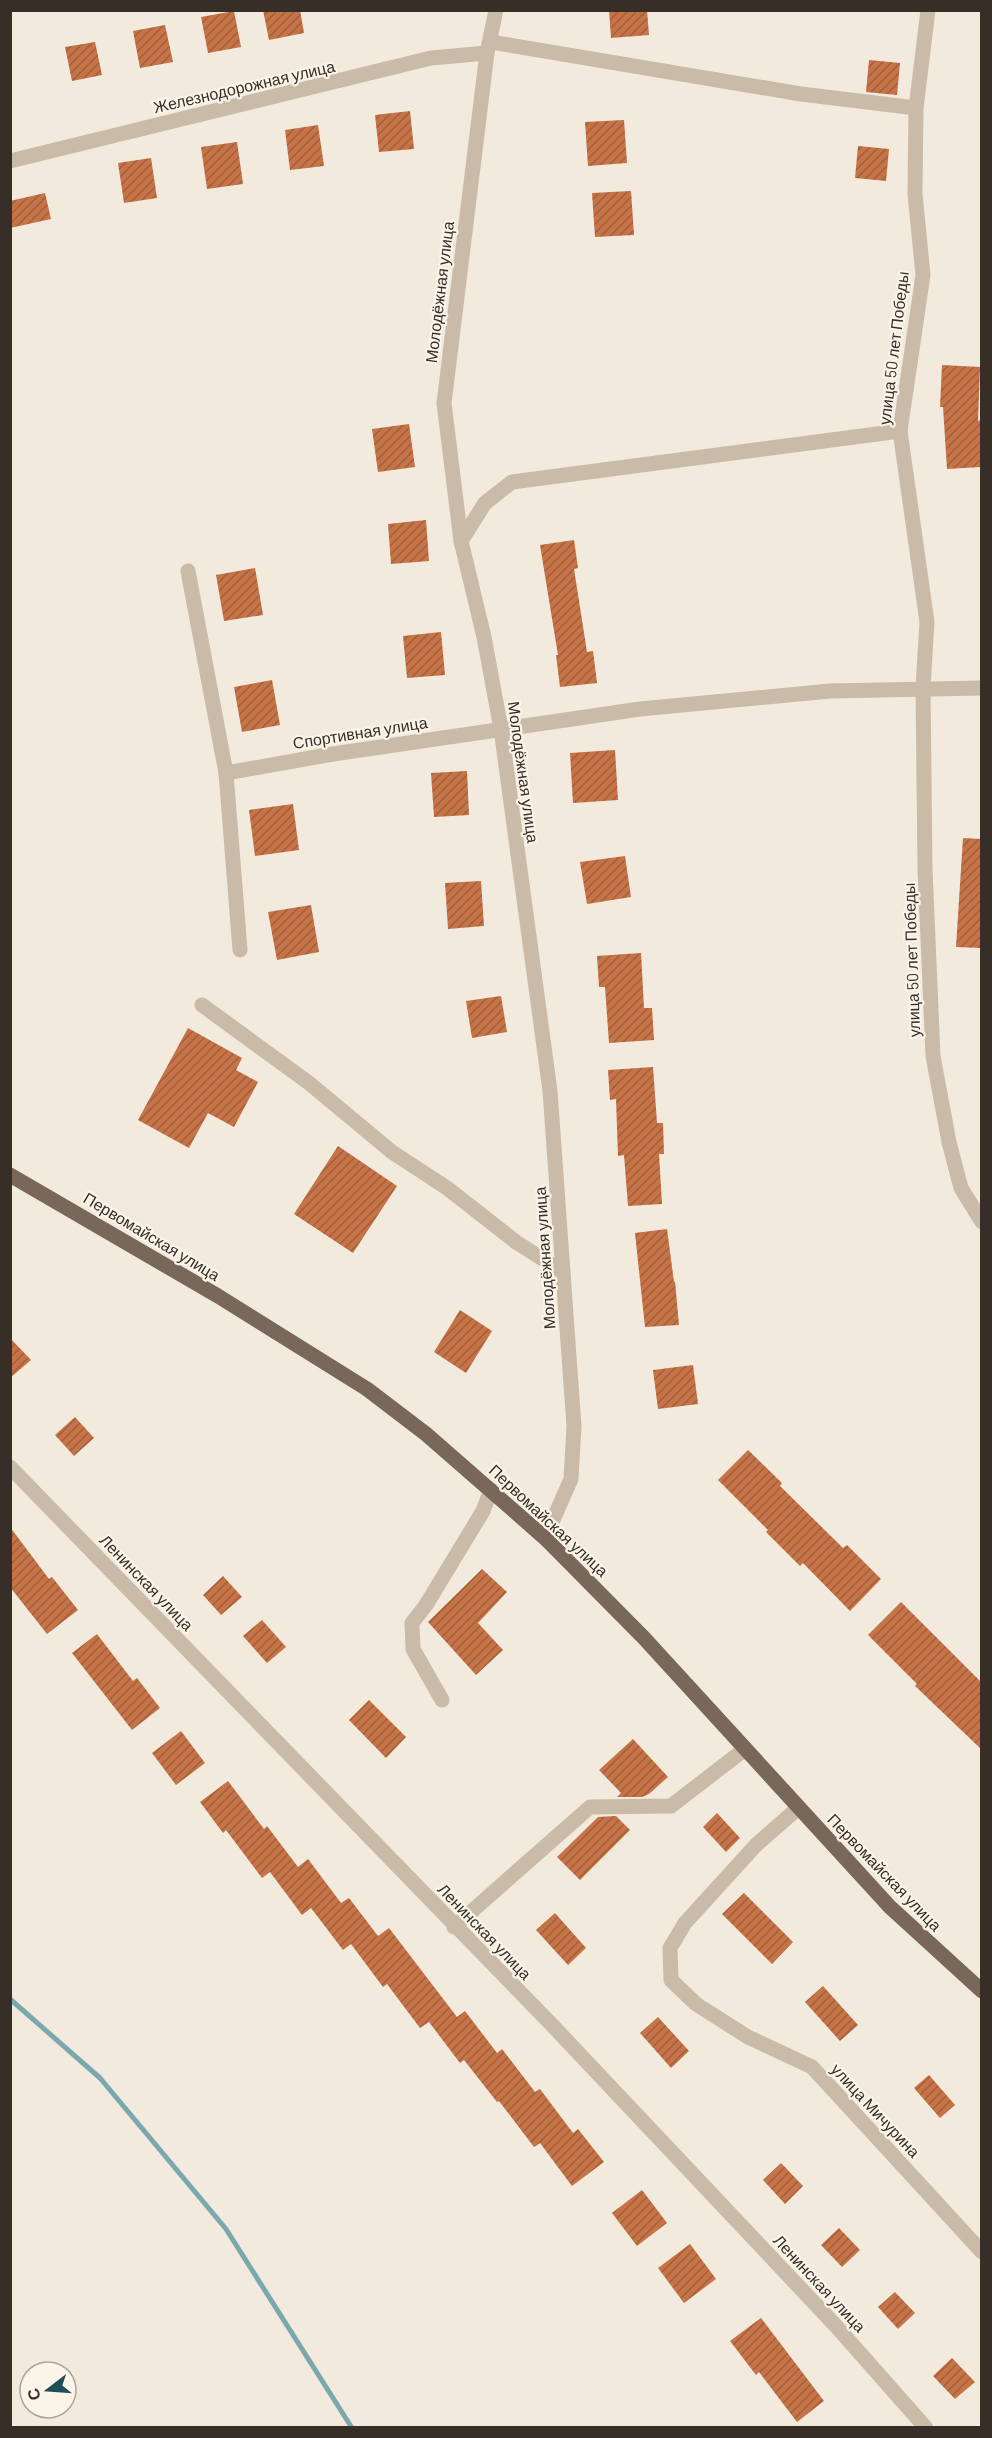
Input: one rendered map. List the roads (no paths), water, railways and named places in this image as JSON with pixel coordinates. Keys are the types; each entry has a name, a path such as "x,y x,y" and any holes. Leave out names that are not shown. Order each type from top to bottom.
{"main road":[{"name":"Первомайская улица","path":"10,1175 218,1296 367,1389 426,1434 545,1538 644,1638 890,1906 981,1991"}],"street":[{"name":"Молодёжная улица","path":"496,10 489,47 444,404 461,541 484,637 501,729 550,1091 573,1426 571,1479 545,1538"},
{"name":"улица 50 лет Победы","path":"928,10 916,108 915,194 923,275 900,431 927,622 923,688 925,869 933,1056 949,1142 961,1188 981,1222"},
{"name":"Железнодорожная улица","path":"10,161 431,58 489,47 801,94 916,108"},
{"path":"461,541 485,503 512,482 900,431"},
{"path":"188,572 226,774 240,950"},
{"path":"501,729 640,709 830,691 981,688"},
{"name":"Спортивная улица","path":"226,774 333,753 501,729"},
{"path":"202,1005 309,1083 392,1152 447,1188 516,1242 563,1272"},
{"name":"Ленинская улица","path":"10,1467 454,1927 553,2026 836,2326 926,2427"},
{"path":"442,1700 413,1649 412,1623 426,1605 483,1511 491,1490"},
{"path":"454,1927 590,1807 671,1806 745,1749"},
{"name":"улица Мичурина","path":"798,1808 756,1845 685,1923 670,1948 671,1980 696,2004 739,2032 812,2067 981,2252"}],"waterway":[{"path":"10,1999 100,2078 226,2229 352,2428"}]}
